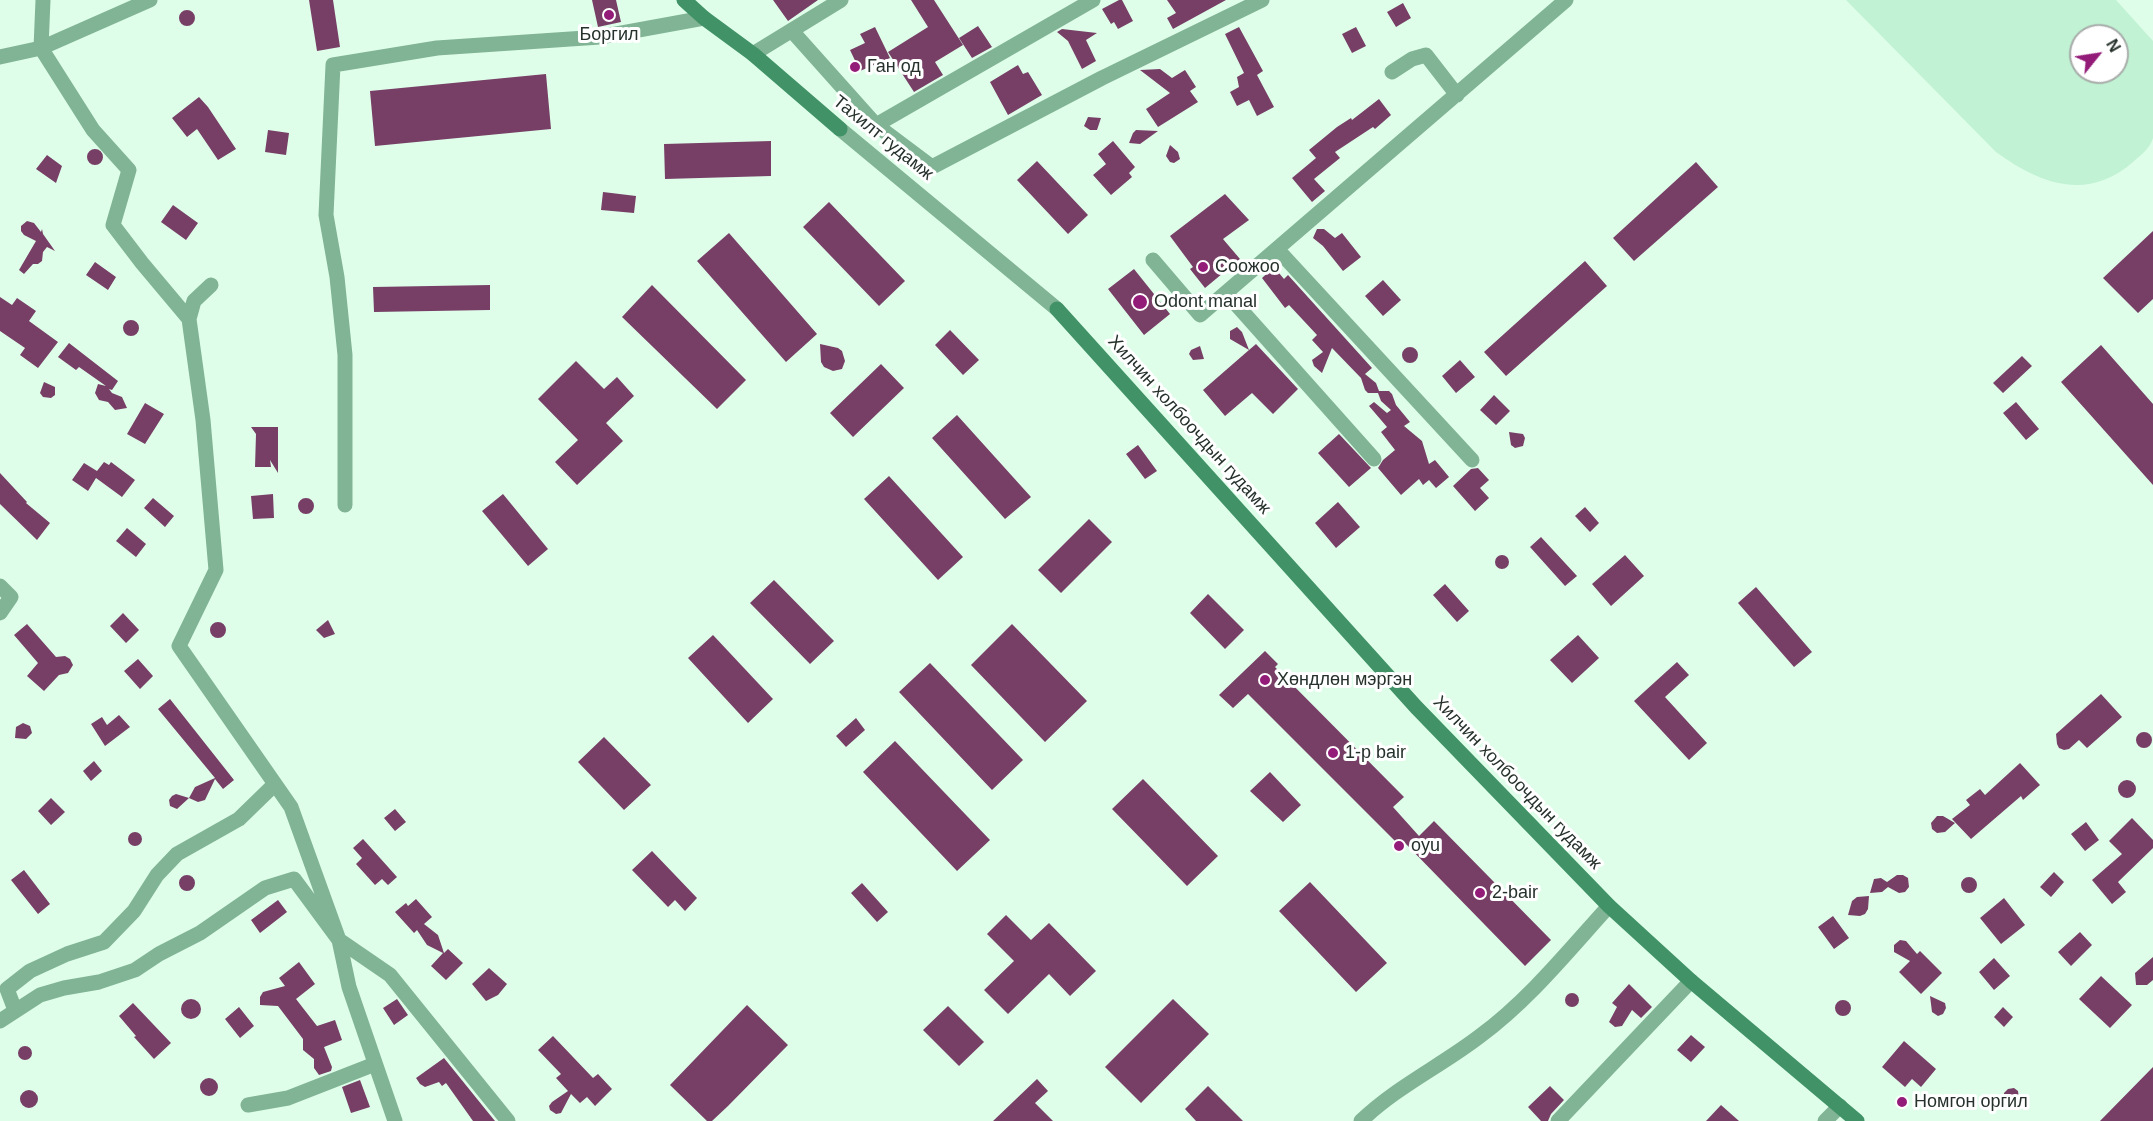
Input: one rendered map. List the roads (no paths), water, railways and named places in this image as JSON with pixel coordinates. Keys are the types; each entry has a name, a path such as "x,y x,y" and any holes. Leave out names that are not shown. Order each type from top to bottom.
{"main road":[{"name":"Тахилт гудамж","path":"684,0 704,18 753,54 840,129"},
{"name":"Хилчин холбоочдын гудамж","path":"1057,309 1416,706 1609,906 1691,981 1857,1121"}],"street":[{"path":"43,0 40,48 93,130 129,170 113,225 189,319"},
{"path":"0,57 40,48 150,0"},
{"path":"753,54 841,0"},
{"path":"876,124 1094,0"},
{"path":"792,31 876,124 932,167 1102,78 1262,0"},
{"path":"1153,260 1200,315 1566,0"},
{"path":"345,505 345,355 337,277 326,215 333,65 437,48 600,37 704,18"},
{"path":"1392,72 1412,59 1426,55 1457,95"},
{"name":"Тахилт гудамж","path":"840,129 1057,309"},
{"path":"1278,249 1472,460"},
{"path":"211,285 194,301 189,319 203,420 216,570 179,646 291,807 339,940 349,987 391,1119"},
{"path":"1226,293 1374,459"},
{"path":"0,586 11,597 0,613"},
{"path":"15,1010 7,989 30,971 67,954 105,942 134,912 157,875 177,854 239,819 275,784"},
{"path":"0,1021 40,995 99,982 135,970 159,954 200,933 265,888 294,879 339,940 390,975 508,1121"},
{"path":"1361,1121 1400,1089 1481,1036 1537,985 1609,906"},
{"path":"1558,1121 1691,981"},
{"path":"248,1105 288,1098 375,1064"},
{"path":"1825,1121 1840,1106"}],"place":[{"name":"Боргил","path":"609,15"},
{"name":"Ган од","path":"855,67"},
{"name":"Соожоо","path":"1203,267"},
{"name":"Odont manal","path":"1140,302"},
{"name":"Хөндлөн мэргэн","path":"1265,680"},
{"name":"1-p bair","path":"1333,753"},
{"name":"oyu","path":"1399,846"},
{"name":"2-bair","path":"1480,893"},
{"name":"Номгон оргил","path":"1902,1102"}]}
